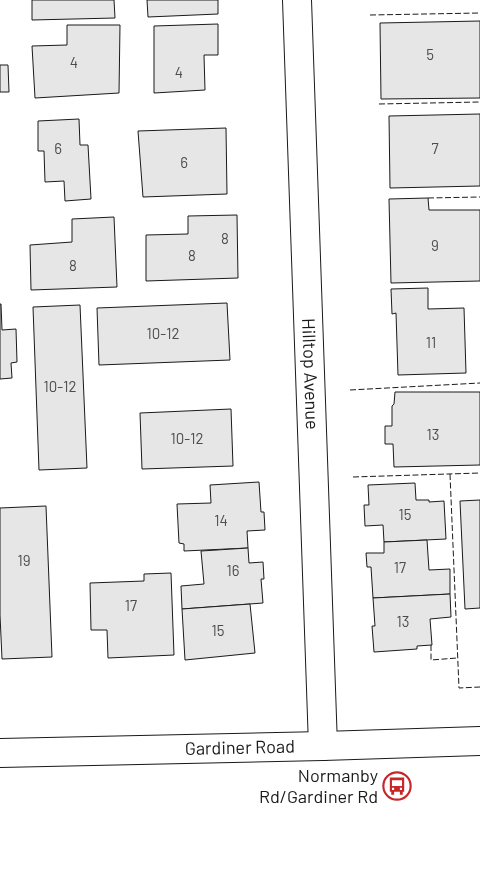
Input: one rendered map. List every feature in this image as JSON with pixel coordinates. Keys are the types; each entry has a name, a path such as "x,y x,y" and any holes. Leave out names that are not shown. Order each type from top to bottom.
{"street":[{"name":"Hilltop Avenue","path":"297,0 323,746"},
{"name":"Gardiner Road","path":"0,753 480,741"}],"building":[{"path":"32,0 114,0 115,18 32,20"},
{"path":"147,0 218,0 218,14 148,17"},
{"path":"480,21 480,98 381,99 380,23"},
{"path":"218,24 218,55 204,55 205,90 154,93 154,26"},
{"path":"67,25 120,25 119,93 35,98 32,46 67,45"},
{"path":"0,65 8,65 9,92 0,92"},
{"path":"480,114 480,186 390,188 389,116"},
{"path":"79,119 80,145 88,145 91,199 65,201 64,181 45,182 44,151 38,151 38,121"},
{"path":"226,128 227,194 143,197 138,131"},
{"path":"428,198 429,210 480,210 480,281 391,283 389,199"},
{"path":"237,215 238,278 146,281 146,235 188,234 188,216"},
{"path":"114,217 117,287 31,290 30,245 72,242 72,219"},
{"path":"428,288 428,309 464,308 466,373 398,375 396,313 392,314 391,289"},
{"path":"227,303 230,360 99,365 97,308"},
{"path":"0,304 2,330 16,329 17,362 11,363 12,378 0,379"},
{"path":"80,305 87,468 39,470 33,307"},
{"path":"395,392 480,392 480,465 394,467 393,444 385,444 385,426 392,426 392,406 394,404"},
{"path":"231,409 233,466 142,469 140,413"},
{"path":"259,482 261,512 264,512 265,530 247,531 248,548 184,551 184,544 179,543 177,504 211,503 210,485"},
{"path":"415,483 416,500 429,500 429,502 444,501 446,539 384,542 383,525 365,526 364,505 369,505 368,485"},
{"path":"480,500 480,608 465,609 460,501"},
{"path":"46,506 52,657 2,659 0,508"},
{"path":"427,540 429,570 450,569 450,594 373,598 371,567 367,567 366,553 384,553 384,542"},
{"path":"248,548 249,563 263,562 264,579 261,579 263,603 182,609 181,586 204,584 201,551"},
{"path":"171,573 174,655 108,658 107,630 91,630 90,583 144,581 144,574"},
{"path":"450,594 451,617 430,619 432,645 417,646 417,649 374,652 372,626 375,626 373,598"},
{"path":"250,604 255,653 185,660 182,609"}],"fence":[{"path":"370,15 480,13"},
{"path":"379,104 480,102"},
{"path":"428,198 480,197"},
{"path":"350,390 480,383"},
{"path":"353,477 480,473"},
{"path":"450,474 459,688 480,687"},
{"path":"431,645 431,660 457,658"}],"place":[{"name":"Normanby Rd/Gardiner Rd","path":"397,786"}]}
